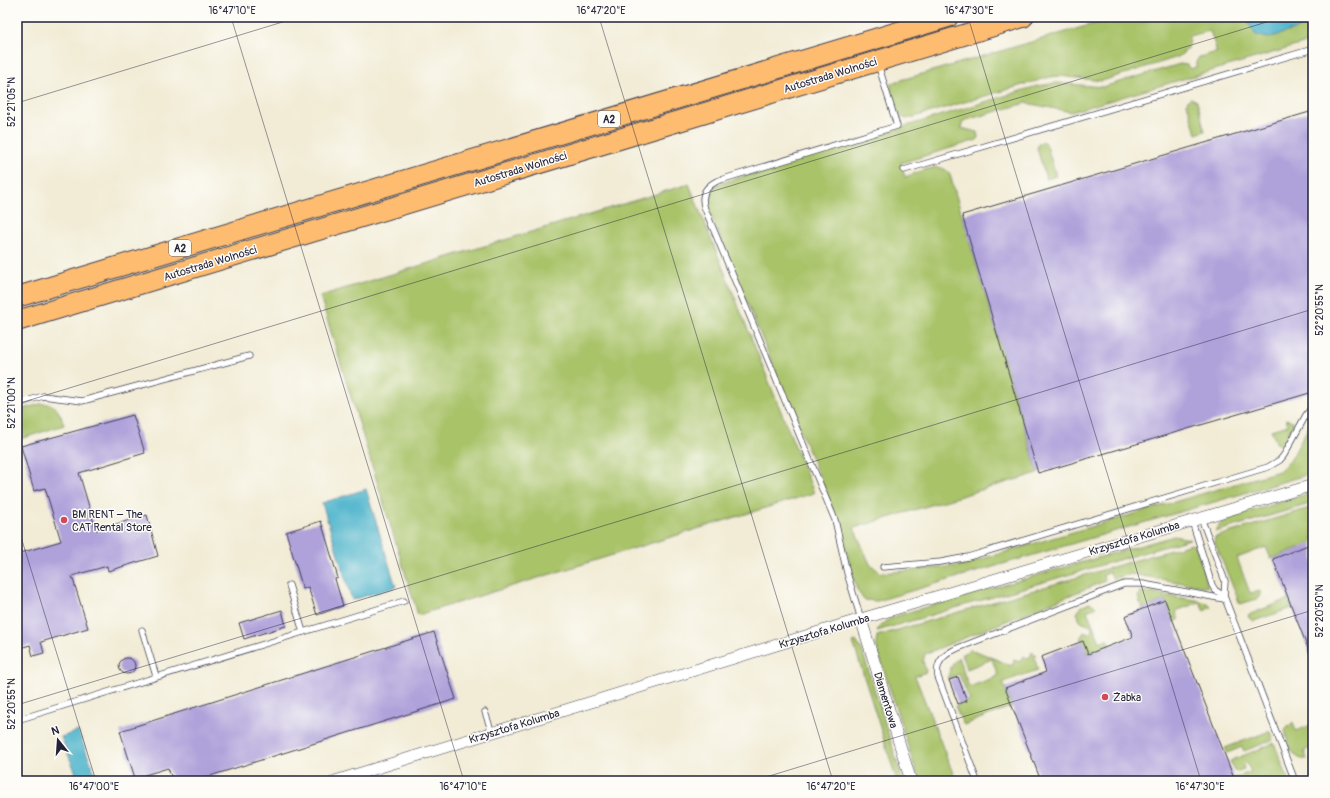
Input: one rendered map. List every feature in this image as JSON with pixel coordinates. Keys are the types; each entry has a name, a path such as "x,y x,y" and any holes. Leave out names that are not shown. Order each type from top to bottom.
{"highway":[{"name":"Autostrada Wolności","path":"17,297 948,17"},
{"name":"Autostrada Wolności","path":"17,321 1023,17"}],"street":[{"name":"Krzysztofa Kolumba","path":"336,781 861,619 1313,484"},
{"name":"Diamentowa","path":"861,619 911,781"}],"lane":[{"path":"904,170 1313,49"},
{"path":"861,619 847,573 835,520 705,209 703,198 707,188 717,181 897,126 877,61"},
{"path":"17,404 43,396 82,402 249,356"},
{"path":"883,567 941,562 968,557 1268,467 1280,460 1284,455 1306,415 1313,406"},
{"path":"1196,520 1212,585 1224,598"},
{"path":"1196,520 1206,537 1225,581 1224,598 1295,781"},
{"path":"977,781 938,677 937,671 939,661 947,653 1124,584 1143,584 1224,598"},
{"path":"289,585 303,632"},
{"path":"17,720 156,676 404,601"},
{"path":"142,630 156,676"},
{"path":"485,712 492,733"}],"green space":[{"path":"1117,17 1313,17 1313,41 1071,112 1026,103 963,121 961,128 977,132 977,140 901,163 905,177 929,168 942,168 947,170 950,175 1038,473 854,528 870,564 881,573 958,566 1279,471 1290,461 1313,419 1313,473 877,601 864,600 857,590 837,519 706,204 708,194 714,186 721,183 1037,86 1057,83 1103,87 1180,64 1187,65 1190,69 1196,67 1196,62 1199,57 1217,52 1210,31 1189,36 1188,49 1178,57 1102,81 1060,76 1050,77 907,119 896,110 892,99 891,83"},
{"path":"1191,98 1197,101 1205,131 1196,134 1187,103"},
{"path":"1044,142 1047,146 1056,176 1046,179 1037,148 1039,143"},
{"path":"689,184 814,493 418,615 320,296"},
{"path":"40,404 54,406 59,412 64,425 17,440 17,411"},
{"path":"1286,419 1293,421 1293,426 1282,444 1277,444 1271,430 1288,425"},
{"path":"1313,492 1313,503 1215,532 1220,524 1232,517"},
{"path":"1313,507 1313,542 1271,559 1266,547 1237,558 1250,593 1260,591 1260,596 1257,599 1240,604 1214,541 1215,537"},
{"path":"1174,536 1190,539 877,631 885,622 905,613"},
{"path":"1191,544 1196,547 1208,586 1206,587 1131,574 1113,579 1110,572 1103,575 1105,581 925,654 923,661 926,672 915,676 956,781 919,781 880,658 876,643 877,636"},
{"path":"1140,591 1201,601 1211,607 1204,611 1200,602 1176,611 1179,620 1173,622 1165,600 1142,609 1138,596"},
{"path":"1289,599 1292,608 1254,621 1249,618 1248,615"},
{"path":"1089,603 1096,607 1087,611 1100,642 1107,639 1110,646 1088,654 1081,637 1084,632 1090,634 1093,627 1081,622 1077,613 1081,607"},
{"path":"856,641 862,650 903,781 897,781 853,642"},
{"path":"970,650 976,651 1012,666 1014,660 1020,662 1023,656 1029,659 1032,652 1037,655 1034,656 1038,670 1003,682 1012,706 964,725 955,706 970,700 959,674 947,679 951,667 958,657 969,687 998,676 992,659 967,669 962,654"},
{"path":"1293,722 1296,731 1313,724 1313,746 1304,750 1307,759 1302,759 1294,754 1287,740 1285,730"},
{"path":"1270,732 1273,740 1244,751 1242,747 1227,753 1225,748"},
{"path":"1274,743 1289,781 1235,781 1234,778 1251,772 1247,763 1243,764 1244,769 1235,772 1230,761"}],"water":[{"path":"1248,17 1313,17 1313,24 1268,38 1256,35 1249,24"},
{"path":"366,489 396,587 352,600 322,503"},
{"path":"78,731 98,781 79,781 61,737"}],"building":[{"path":"1313,111 1313,392 1038,473 962,215"},
{"path":"133,415 145,453 79,473 96,530 147,515 158,556 108,571 107,566 72,576 88,628 41,642 44,653 33,656 30,645 17,649 17,554 61,541 45,488 34,491 21,446"},
{"path":"321,521 338,578 335,579 343,606 317,615 308,587 303,589 286,532"},
{"path":"1313,543 1313,659 1312,659 1273,559"},
{"name":"Żabka","path":"1165,600 1235,781 1041,781 1005,688 1046,672 1041,657 1083,641 1088,654 1133,637 1125,616"},
{"path":"282,610 286,626 244,639 239,623"},
{"path":"434,632 456,699 194,781 173,781 168,768 135,778 120,731"},
{"path":"127,658 133,660 135,666 133,672 127,674 121,672 119,666 121,660"},
{"path":"958,677 967,701 958,704 949,680"}],"place":[{"name":"BM RENT – The CAT Rental Store","path":"64,520"},
{"name":"Żabka","path":"1105,697"}]}
